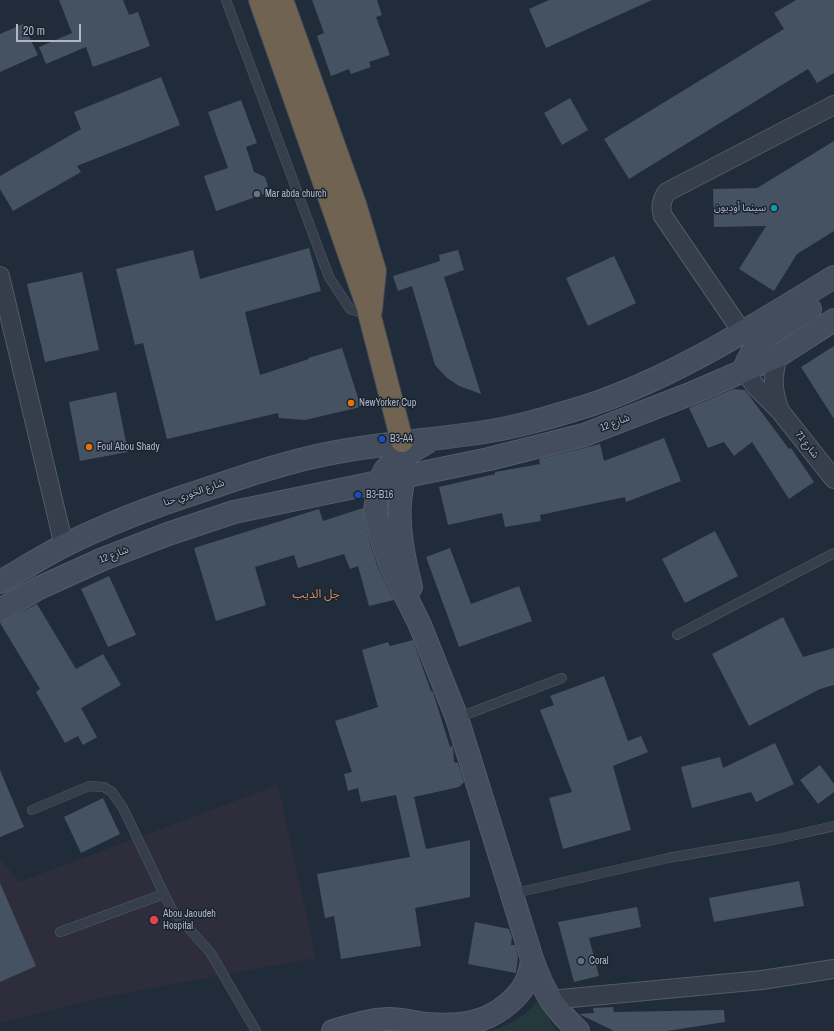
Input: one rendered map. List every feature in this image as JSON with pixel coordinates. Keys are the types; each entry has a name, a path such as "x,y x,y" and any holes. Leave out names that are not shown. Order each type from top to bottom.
{"highway":[{"path":"260,0 368,310 404,458"},
{"path":"282,0 355,204 375,272 368,310"}],"street":[{"path":"742,332 663,216 661,206 664,196 667,192 834,105"},
{"path":"0,276 64,546"},
{"name":"شارع 12","path":"0,610 39,588 103,559 168,534 234,512 380,480 404,458 434,438 479,433 534,421 589,405 648,382 693,360 834,277"},
{"path":"744,370 754,347 764,338 821,301 834,289"},
{"name":"شارع 12","path":"404,458 519,452 584,435 690,394 778,356 834,320"},
{"name":"شارع 71","path":"778,356 773,374 773,380 774,393 780,411"},
{"name":"شارع 71","path":"744,370 756,387 780,411 834,479"},
{"name":"شارع الخوري حنا","path":"0,582 64,546 157,505 254,472 318,456 404,458"},
{"path":"404,458 400,503 400,529 403,556 420,625"},
{"path":"380,480 375,510 381,537 390,564 420,625 457,718 511,894 543,988 550,1000 578,1031"},
{"path":"333,1031 388,1019 426,1024 479,1022 494,1014 522,990 531,972 532,958"},
{"path":"550,1000 762,980 834,969"},
{"path":"426,1024 448,1031"}],"lane":[{"path":"226,0 328,277 350,309 368,310"},
{"path":"677,635 834,553"},
{"path":"457,718 562,678"},
{"path":"32,810 89,786 104,787 112,792 123,808 172,910 210,952 256,1031"},
{"path":"511,894 668,858 773,840 834,826"},
{"path":"60,932 164,894"}],"shaded area":[{"name":"Abou Jaoudeh Hospital","path":"278,785 316,958 114,995 0,1023 0,858 19,882"}],"green space":[{"path":"538,1000 556,1031 489,1031 516,1020 527,1012"}],"building":[{"path":"59,0 123,0 129,15 138,12 150,46 93,67 86,47 46,64 39,47 72,33"},
{"path":"312,0 377,0 382,15 376,17 390,55 369,62 371,67 351,74 349,69 331,76 317,36 324,33"},
{"path":"549,0 652,0 546,48 529,9"},
{"path":"796,0 834,0 834,73 817,83 808,69 629,179 604,139 784,29 774,13"},
{"path":"23,24 38,55 0,72 0,34"},
{"path":"161,77 180,125 77,166 81,172 13,211 0,189 0,176 81,129 74,112"},
{"path":"570,98 588,130 562,145 544,113"},
{"path":"241,100 257,143 246,147 254,172 265,177 268,186 264,194 216,211 204,176 228,168 208,112"},
{"name":"سينما أوديون","path":"834,141 834,231 797,254 774,291 739,269 766,226 714,227 713,189 757,188"},
{"path":"309,248 321,291 245,312 260,375 342,348 361,407 305,420 279,418 278,413 167,439 143,343 135,345 116,269 193,250 200,279"},
{"path":"458,250 464,270 444,277 481,394 459,386 446,377 435,365 412,286 398,291 393,276 440,261 439,255"},
{"path":"614,256 636,303 588,326 566,278"},
{"path":"82,272 99,350 45,362 27,284"},
{"path":"834,346 834,419 801,367"},
{"path":"733,389 745,390 789,449 791,448 814,482 789,499 752,442 734,456 724,442 708,448 689,408"},
{"path":"116,392 128,452 80,461 69,402"},
{"path":"664,438 681,481 626,502 625,497 540,515 541,521 505,527 502,513 448,525 439,487 495,474 495,472 540,464 539,459 600,444 604,461"},
{"path":"363,508 369,540 378,568 394,600 369,606 358,566 350,569 344,554 298,568 294,555 255,567 266,605 216,621 194,548 319,509 323,521"},
{"path":"715,531 738,576 685,603 662,559"},
{"path":"450,548 471,604 519,586 532,621 459,647 426,557"},
{"path":"109,576 136,635 108,647 81,589"},
{"path":"37,604 76,669 103,654 121,685 81,708 97,737 83,745 78,736 65,743 36,692 40,689 0,623"},
{"path":"783,617 803,657 834,648 834,685 820,689 749,726 712,654"},
{"path":"413,640 431,691 433,692 450,747 453,746 454,762 458,763 464,782 459,787 414,797 426,849 470,840 470,897 415,908 421,946 341,959 334,916 325,918 317,874 410,857 396,795 361,802 358,788 348,791 344,774 352,772 335,721 378,707 362,650 388,642 390,646"},
{"path":"604,676 628,741 641,736 648,752 613,766 631,830 563,849 549,798 572,792 540,710 554,705 550,696"},
{"path":"775,743 794,784 756,802 751,792 692,808 681,767 720,757 723,768"},
{"path":"820,765 834,784 834,792 818,804 800,780"},
{"path":"0,770 24,827 0,837"},
{"path":"103,798 120,834 81,853 64,817"},
{"path":"799,881 804,906 714,922 709,898"},
{"path":"0,883 36,966 0,982"},
{"path":"637,907 641,927 589,938 599,976 574,982 558,922"},
{"path":"475,922 509,929 512,937 511,945 515,945 518,957 516,973 468,964"},
{"path":"613,1007 614,1012 724,1010 725,1022 667,1031 614,1031 579,1014 594,1013 593,1008"}],"place":[{"name":"Mar abda church","path":"257,194"},
{"name":"سينما أوديون","path":"774,208"},
{"name":"NewYorker Cup","path":"351,403"},
{"name":"B3-A4","path":"382,439"},
{"name":"Foul Abou Shady","path":"89,447"},
{"name":"B3-B16","path":"358,495"},
{"name":"Abou Jaoudeh Hospital","path":"154,920"},
{"name":"Coral","path":"581,961"}],"district":[{"name":"جل الديب","path":"316,595"}]}
